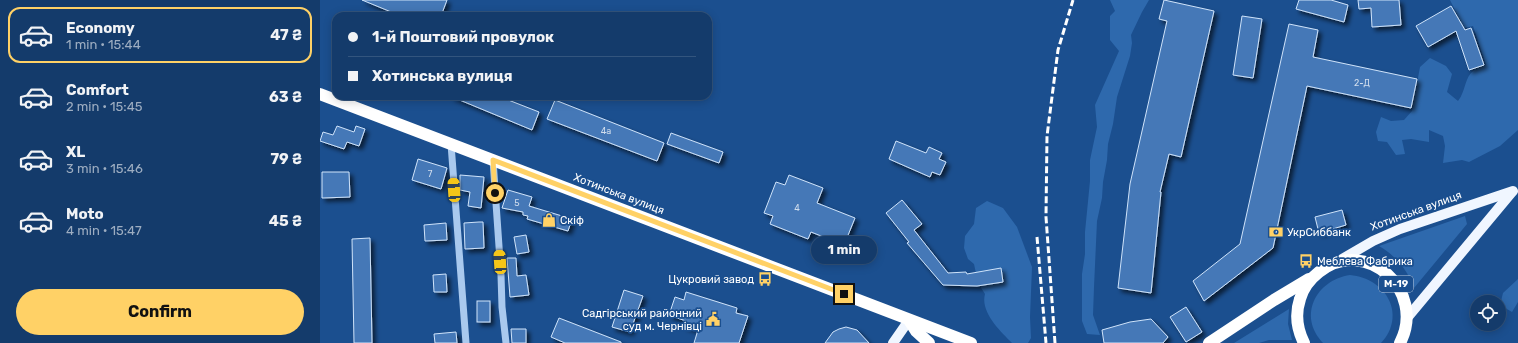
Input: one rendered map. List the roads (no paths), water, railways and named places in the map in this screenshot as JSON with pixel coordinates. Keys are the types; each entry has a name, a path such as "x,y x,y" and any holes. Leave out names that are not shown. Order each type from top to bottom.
{"highway":[{"name":"Хотинська вулиця","path":"320,94 332,99"},
{"name":"Хотинська вулиця","path":"336,100 971,343"},
{"name":"М-19","path":"1209,343 1323,269 1333,264 1349,261 1366,263 1377,267 1388,274 1399,286 1403,294 1407,310 1409,343"},
{"name":"М-19","path":"1304,343 1298,327 1297,311 1301,296 1308,282 1314,276"},
{"path":"909,320 916,331 928,343"},
{"path":"1400,343 1407,323"}],"main road":[{"name":"Хотинська вулиця","path":"1333,264 1373,241 1400,229 1515,189"},
{"name":"Хотинська вулиця","path":"1407,323 1515,189"},
{"path":"893,343 909,320"}],"street":[{"path":"451,144 466,343"},
{"path":"493,160 502,307 506,343"}],"railway":[{"path":"1055,343 1046,217 1047,136 1058,50 1073,0"},
{"path":"1037,237 1046,343"}],"place":[{"name":"Скіф","path":"549,220"},
{"name":"УкрСиббанк","path":"1276,232"},
{"name":"Меблева Фабрика","path":"1306,261"},
{"name":"Цукровий завод","path":"765,279"},
{"name":"Садгірський районний суд м. Чернівці","path":"713,319"}]}
